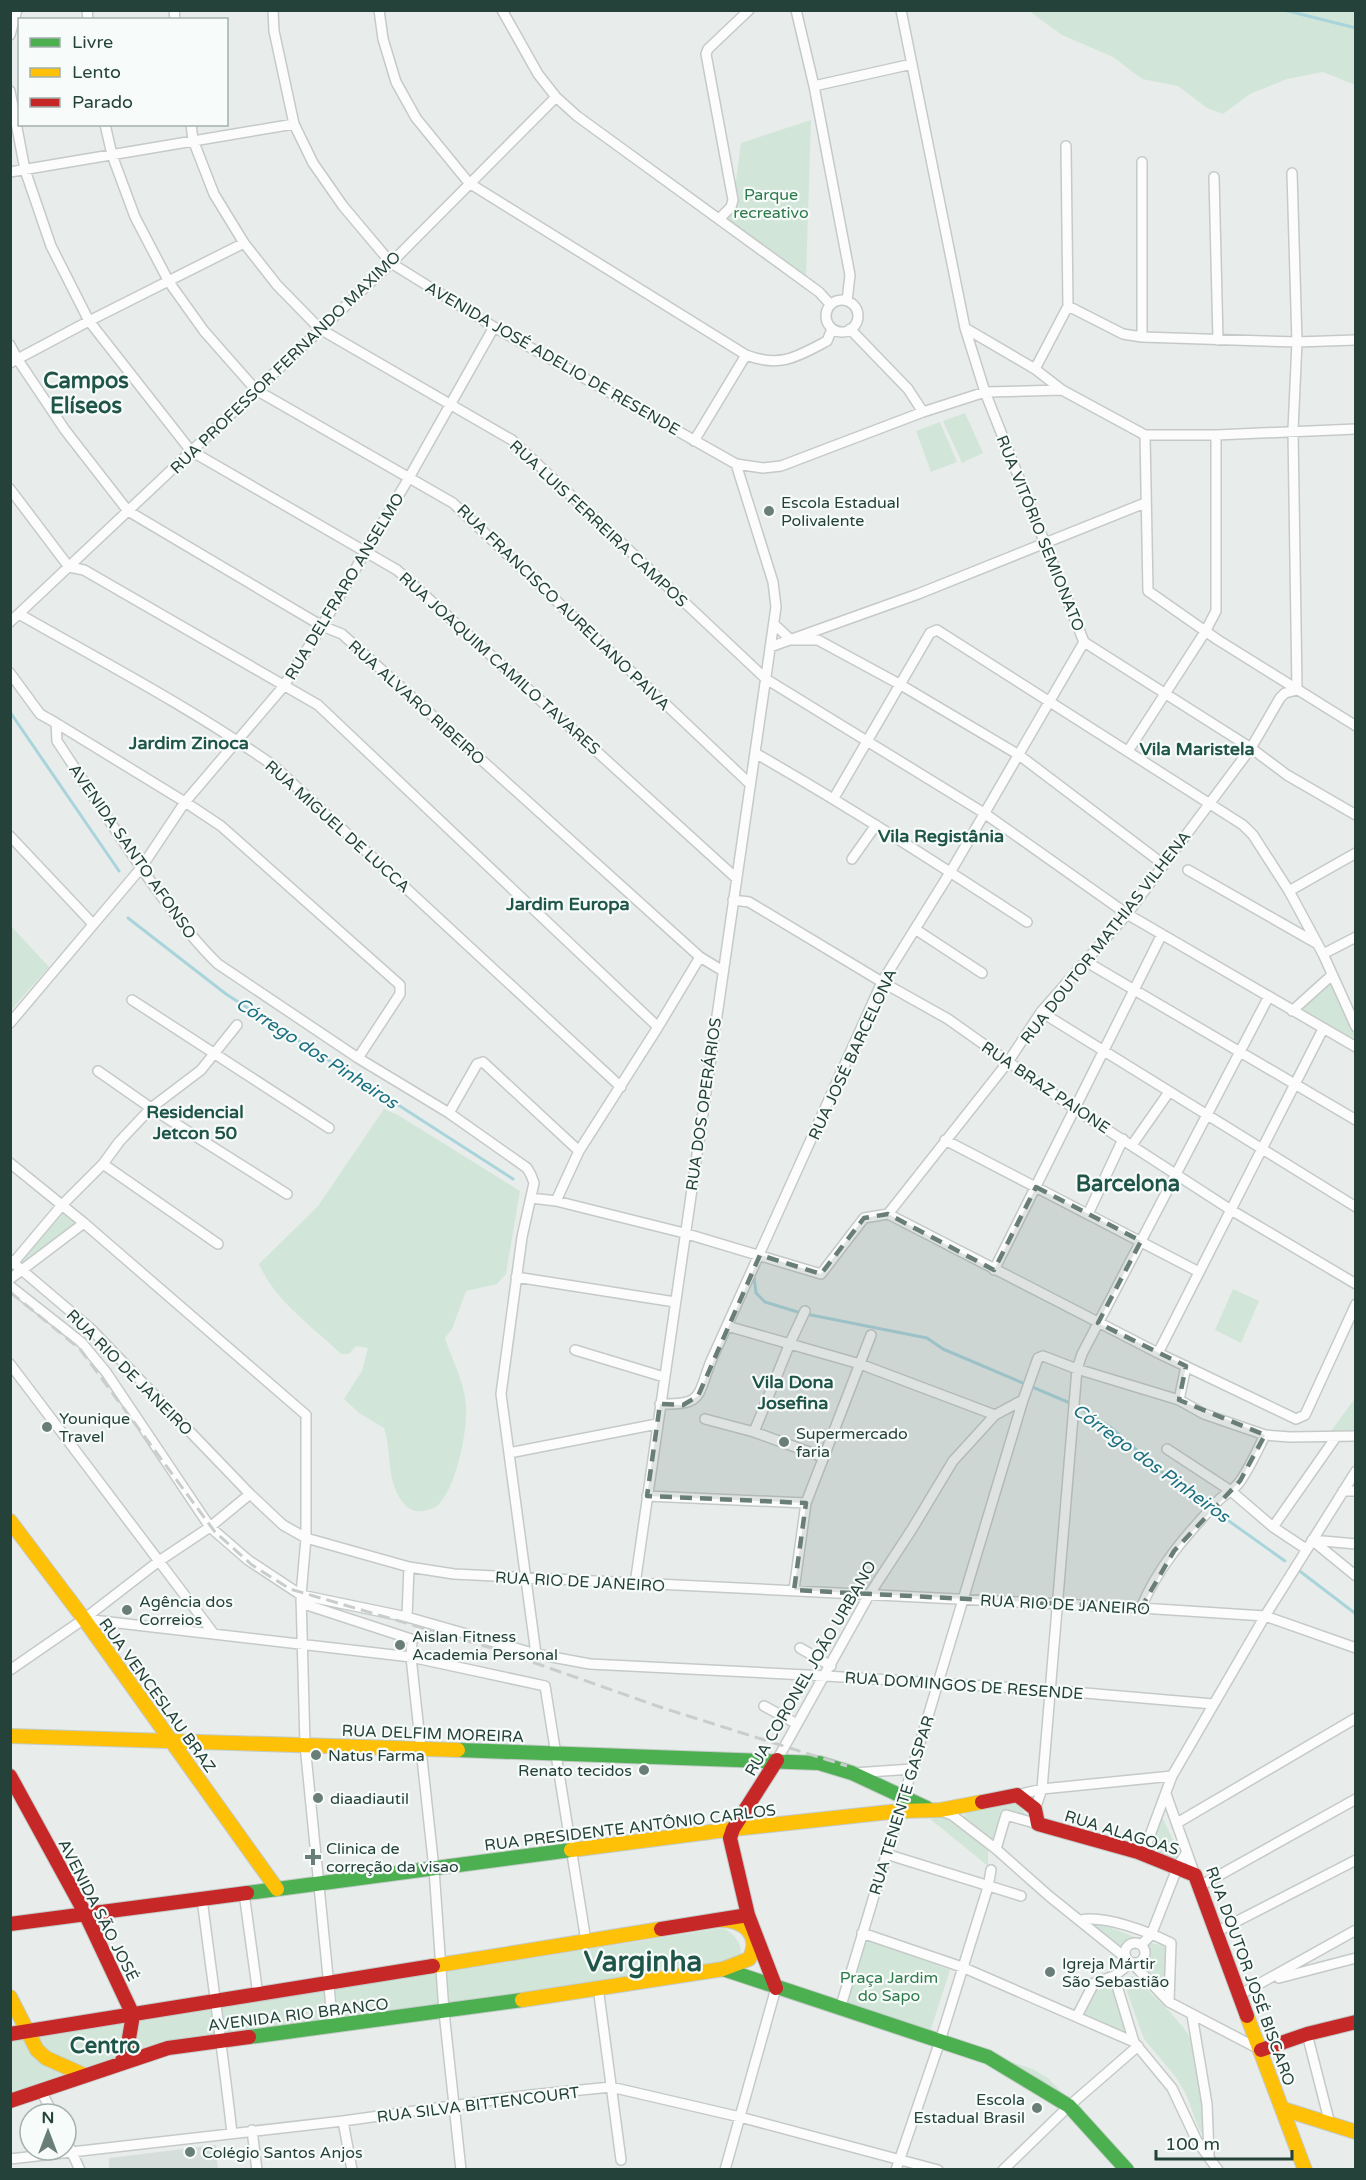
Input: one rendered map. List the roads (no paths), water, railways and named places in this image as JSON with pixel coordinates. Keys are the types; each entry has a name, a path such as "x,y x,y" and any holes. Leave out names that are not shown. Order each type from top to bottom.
{"main road":[{"name":"RUA VENCESLAU BRAZ","path":"10,1521 84,1619 277,1889"},
{"name":"RUA DELFIM MOREIRA","path":"10,1736 819,1763 852,1773 936,1810"},
{"name":"RUA CORONEL JOÃO URBANO","path":"733,1829 777,1760"},
{"name":"AVENIDA SÃO JOSÉ","path":"10,1776 85,1913 133,2015"},
{"name":"RUA PRESIDENTE ANTÔNIO CARLOS","path":"10,1923 733,1829 899,1811 936,1810 1017,1795"},
{"path":"1017,1795 1035,1809"},
{"name":"RUA ALAGOAS","path":"1035,1809 1038,1824 1178,1866 1198,1880"},
{"path":"733,1829 730,1838 748,1914 776,1988"},
{"name":"RUA DOUTOR JOSÉ BISCARO","path":"1198,1880 1305,2169"},
{"name":"AVENIDA RIO BRANCO","path":"10,2034 330,1984 748,1914"},
{"path":"721,1920 741,1923 749,1934 753,1949 749,1959 723,1969"},
{"path":"723,1969 988,2057 1069,2106 1127,2169"},
{"name":"AVENIDA RIO BRANCO","path":"10,2102 168,2048 444,2012 723,1969"},
{"path":"10,1997 37,2050 46,2058 84,2075"},
{"path":"121,2063 127,2050 133,2015"},
{"path":"1261,2050 1307,2034 1356,2022"},
{"path":"1283,2109 1356,2132"}],"street":[{"path":"10,35 17,10"},
{"name":"AVENIDA JOSÉ ADELIO DE RESENDE","path":"273,10 274,31 294,124 313,163 343,206 390,263 494,327 736,464 763,468 781,466 923,412 985,392 1062,390"},
{"path":"379,10 383,39 396,82 416,118 469,183 746,355 762,361 783,361 827,340 832,329"},
{"path":"502,10 537,74 556,98 577,116 819,292 830,304"},
{"path":"719,219 731,207 733,200 706,54 708,49 750,10"},
{"path":"796,10 814,86 850,275 847,301"},
{"name":"RUA VITÓRIO SEMIONATO","path":"901,10 965,328 985,392 1084,642 1251,748 1287,775 1356,815"},
{"path":"814,86 912,64"},
{"name":"RUA JOAQUIM CAMILO TAVARES","path":"10,91 25,170 51,246 89,321 191,451 398,570 736,878"},
{"name":"RUA PROFESSOR FERNANDO MAXIMO","path":"10,622 390,263 556,98"},
{"path":"10,172 294,124"},
{"name":"RUA FRANCISCO AURELIANO PAIVA","path":"105,126 112,155 135,218 169,282 204,331 256,390 410,476 453,503 750,784"},
{"name":"RUA LUIS FERREIRA CAMPOS","path":"191,126 193,140 213,194 244,243 277,285 320,329 512,440 766,679 984,813 1127,914 1268,998 1356,1047"},
{"path":"1035,369 1068,306 1066,146"},
{"path":"1142,162 1142,338"},
{"path":"1292,172 1297,342 1293,430 1298,690"},
{"path":"1214,177 1218,340"},
{"path":"14,362 89,321 244,243"},
{"path":"838,300 847,301 854,306 858,314 856,322 850,329 841,332 832,329 825,317 830,304 838,300"},
{"path":"1068,306 1123,334 1142,338 1297,342 1356,340"},
{"name":"RUA DELFRARO ANSELMO","path":"10,1023 141,868 186,802 236,739 283,687 322,626 410,476 494,327"},
{"path":"965,328 1035,369 1062,390 1145,435 1216,435 1356,429"},
{"path":"850,329 908,388 923,412"},
{"name":"RUA ALVARO RIBEIRO","path":"10,345 14,362 128,511 322,626 342,634 700,957 723,971"},
{"path":"694,441 746,355"},
{"path":"1145,435 1148,591 1205,632 1356,726"},
{"path":"1128,751 1205,632 1216,610 1216,435"},
{"name":"RUA DOS OPERÁRIOS","path":"635,1584 776,607 773,582 736,464"},
{"path":"10,489 69,567 84,570 283,687 318,705 658,1027"},
{"path":"770,647 918,594 1145,503"},
{"name":"RUA MIGUEL DE LUCCA","path":"19,614 236,739 274,766 621,1087"},
{"path":"774,624 791,640 818,640 901,685 1019,755 1163,864"},
{"path":"834,798 930,633 937,630 1243,825 1253,835 1289,891 1323,954 1355,1024"},
{"name":"RUA JOSÉ BARCELONA","path":"660,1404 683,1405 698,1396 727,1326 882,982 951,871 1084,642"},
{"path":"10,673 40,714 186,802 221,826 400,985 400,994 358,1058"},
{"name":"RUA DOUTOR MATHIAS VILHENA","path":"888,1214 1008,1062 1041,1012 1127,914 1210,805 1251,748 1280,698 1285,693 1298,690"},
{"name":"AVENIDA SANTO AFONSO","path":"57,723 57,741 141,868 190,935 218,963 358,1058 449,1113 527,1168 534,1183 522,1237 501,1394 536,1654"},
{"path":"755,753 834,798 1028,922"},
{"path":"852,859 876,825"},
{"path":"10,836 93,924"},
{"path":"1289,891 1356,854"},
{"path":"1188,870 1317,944"},
{"name":"RUA BRAZ PAIONE","path":"733,900 749,902 948,1019 1075,1109 1231,1210 1356,1284"},
{"path":"915,928 982,973"},
{"path":"994,1270 1162,934"},
{"path":"1323,954 1356,937"},
{"path":"556,1201 579,1151 700,957"},
{"path":"1085,961 1356,1120"},
{"path":"1292,1011 1332,975"},
{"path":"1035,1809 1042,1789 1077,1369 1082,1354 1268,998"},
{"path":"132,1000 329,1128"},
{"path":"1041,1012 1356,1207"},
{"path":"12,1261 62,1205 103,1164 119,1142 150,1108 201,1070 237,1025"},
{"path":"1158,1353 1323,1029"},
{"path":"449,1113 477,1064 483,1062 579,1151"},
{"path":"98,1071 150,1108 287,1194"},
{"path":"1132,1145 1169,1092"},
{"path":"1088,1214 1123,1139"},
{"path":"945,1140 1199,1272"},
{"path":"10,1163 84,1223 306,1415 306,1538 301,1599 305,1745 333,2027"},
{"path":"103,1164 218,1244"},
{"path":"531,1198 556,1201 684,1233 821,1274 864,1218 888,1214 1098,1323 1296,1419 1305,1415 1356,1304"},
{"path":"10,1279 84,1223"},
{"name":"RUA RIO DE JANEIRO","path":"12,1261 90,1328 250,1494 283,1525 306,1538 409,1567 454,1574 1141,1608 1265,1617 1356,1648"},
{"path":"516,1277 675,1302"},
{"path":"10,1286 81,1342 106,1372 210,1527 301,1599 411,1639 434,1869 444,2012 461,2169"},
{"path":"754,1432 805,1311"},
{"path":"727,1326 860,1364 995,1415"},
{"path":"794,1590 806,1503 871,1335"},
{"path":"575,1350 664,1377"},
{"name":"RUA TENENTE GASPAR","path":"840,2009 1036,1360 1043,1356 1077,1369"},
{"path":"10,1364 214,1634"},
{"path":"1179,1400 1186,1366"},
{"path":"1077,1369 1179,1400 1204,1414 1265,1435 1356,1436"},
{"name":"RUA CORONEL JOÃO URBANO","path":"777,1760 869,1595 953,1461 995,1415 1023,1400"},
{"path":"705,1419 754,1432 823,1457"},
{"path":"509,1453 657,1424"},
{"path":"1141,1608 1149,1588 1174,1551 1219,1500 1230,1492 1250,1465 1265,1435"},
{"path":"1273,1527 1336,1437"},
{"path":"1167,1449 1230,1492 1273,1527 1306,1549"},
{"path":"1143,1854 1172,1776 1306,1549 1356,1471"},
{"path":"1343,1491 1356,1491"},
{"path":"10,1670 84,1619 159,1561 210,1527 250,1494"},
{"path":"647,1496 806,1503"},
{"path":"1312,1540 1356,1544"},
{"path":"1312,1540 1356,1576"},
{"path":"406,1617 409,1567"},
{"name":"RUA DOMINGOS DE RESENDE","path":"301,1599 406,1617 536,1654 590,1664 1050,1690 1213,1704"},
{"path":"84,1619 411,1657 539,1683 547,1687 586,1941"},
{"path":"800,1648 831,1666"},
{"path":"764,1706 797,1724"},
{"path":"1177,1823 1356,1718"},
{"name":"RUA DELFIM MOREIRA","path":"852,1773 912,1769"},
{"path":"1017,1795 1042,1789 1172,1776"},
{"name":"RUA DOUTOR JOSÉ BISCARO","path":"1166,1794 1198,1880"},
{"path":"1198,1880 1356,1799"},
{"path":"936,1810 952,1815 996,1849 1130,1962 1169,2002 1261,2050"},
{"name":"RUA ALAGOAS","path":"996,1849 1004,1816 1008,1814 1038,1824"},
{"path":"1141,1945 1151,1935 1178,1866 1187,1852"},
{"path":"886,1854 1021,1896"},
{"path":"1216,1932 1356,1860"},
{"path":"896,2169 940,2041 988,1887 991,1870"},
{"path":"244,1893 258,1995"},
{"path":"202,1899 232,2133"},
{"path":"1081,1920 1096,1919 1172,1943 1169,2002"},
{"path":"1240,1994 1356,1930"},
{"path":"862,1933 962,1967 1136,2044"},
{"path":"1130,1962 1125,1954 1128,1946 1141,1945"},
{"path":"1077,2016 1094,1983 1114,1976 1130,1962 1142,1960 1144,1948 1141,1945"},
{"path":"1267,1981 1356,1958"},
{"path":"1114,1976 1136,2044 1172,2088 1197,2141 1218,2169"},
{"path":"598,1987 621,2160"},
{"path":"725,2169 776,1988"},
{"path":"1192,2015 1207,2104 1209,2155"},
{"path":"1307,2034 1330,2124"},
{"path":"1003,2169 1136,2044"},
{"name":"RUA SILVA BITTENCOURT","path":"78,2151 610,2087 740,2117 938,2169"},
{"path":"41,2091 47,2102"},
{"path":"343,2121 352,2169"},
{"path":"252,2130 257,2169"}],"waterway":[{"path":"1284,10 1356,28"},
{"name":"Córrego dos Pinheiros","path":"10,712 119,871"},
{"name":"Córrego dos Pinheiros","path":"128,918 226,994 513,1179"},
{"name":"Córrego dos Pinheiros","path":"754,1277 756,1293 765,1302 801,1313 927,1338 943,1349 1077,1406 1110,1427 1170,1479 1285,1561"},
{"name":"Córrego dos Pinheiros","path":"1297,1569 1356,1614"}],"railway":[{"path":"10,1292 80,1349 215,1532 252,1565 290,1589 498,1650 663,1708 847,1766"}],"place":[{"name":"Escola Estadual Polivalente","path":"769,511"},
{"name":"Younique Travel","path":"47,1427"},
{"name":"Supermercado faria","path":"784,1442"},
{"name":"Agência dos Correios","path":"127,1610"},
{"name":"Aislan Fitness Academia Personal","path":"400,1645"},
{"name":"Natus Farma","path":"316,1755"},
{"name":"Renato tecidos","path":"644,1770"},
{"name":"diaadiautil","path":"318,1798"},
{"name":"Clinica de correção da visao","path":"313,1857"},
{"name":"Igreja Mártir São Sebastião","path":"1050,1972"},
{"name":"Escola Estadual Brasil","path":"1037,2108"},
{"name":"Colégio Santos Anjos","path":"190,2152"}],"district":[{"name":"Campos Elíseos","path":"86,392"},
{"name":"Jardim Zinoca","path":"189,743"},
{"name":"Vila Maristela","path":"1197,749"},
{"name":"Vila Registânia","path":"941,836"},
{"name":"Jardim Europa","path":"568,904"},
{"name":"Residencial Jetcon 50","path":"195,1122"},
{"name":"Barcelona","path":"1128,1183"},
{"name":"Vila Dona Josefina","path":"793,1392"},
{"name":"Varginha","path":"643,1961"},
{"name":"Centro","path":"105,2045"}],"park label":[{"name":"Parque recreativo","path":"771,203"},
{"name":"Praça Jardim do Sapo","path":"889,1986"}]}
